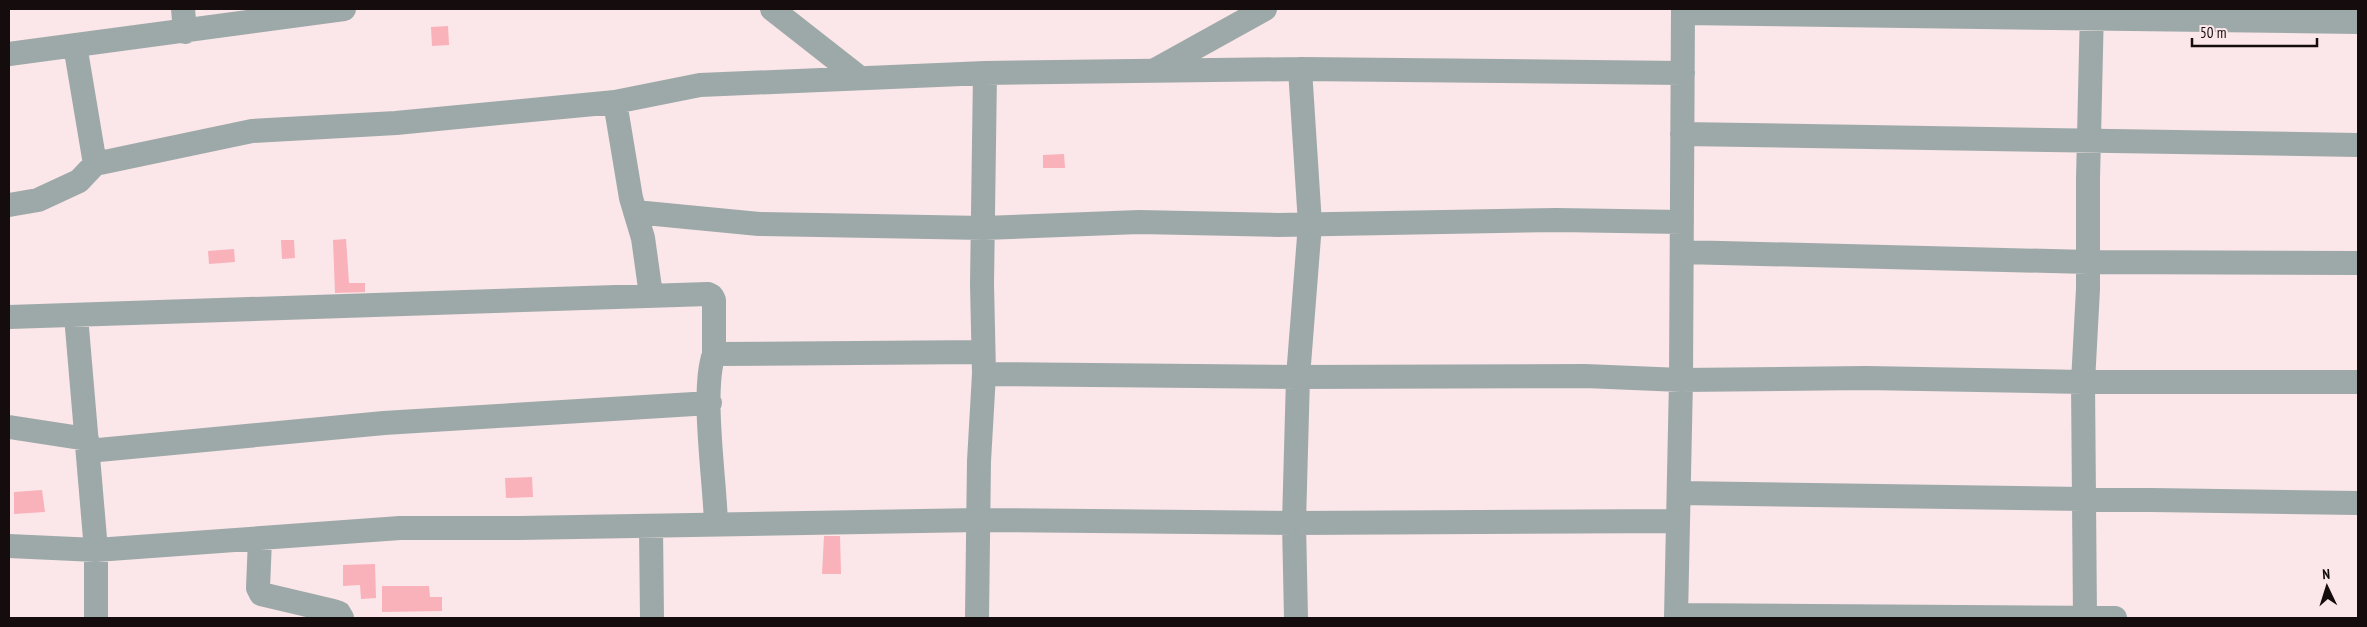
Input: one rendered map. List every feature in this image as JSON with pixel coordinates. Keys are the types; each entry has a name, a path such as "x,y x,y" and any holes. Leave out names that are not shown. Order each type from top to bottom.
{"street":[{"path":"9,54 75,45 184,20 344,9"},
{"path":"772,9 860,78"},
{"path":"1153,71 1265,9"},
{"path":"2115,618 1676,617 1681,380 1683,11 2092,13 2358,22"},
{"path":"2085,618 2084,382 2092,13"},
{"path":"75,45 95,164"},
{"path":"1296,618 1294,523 1298,377 1310,224 1300,70"},
{"path":"9,205 38,200 79,181 95,164 252,130 396,123 615,102 700,85 986,73 1300,70 1683,73"},
{"path":"977,618 984,363 982,284 986,73"},
{"path":"615,102 635,212 643,238 651,295"},
{"path":"1682,134 2358,145"},
{"path":"635,212 759,224 984,228 1139,222 1224,225 1557,220 1682,222"},
{"path":"1682,252 2088,262 2358,263"},
{"path":"9,317 651,295 712,296 714,354 710,362 710,403 716,524"},
{"path":"76,316 96,550 96,618"},
{"path":"714,354 984,363 1298,377 1585,376 1681,380 1866,378 2084,382 2358,382"},
{"path":"9,427 88,445 384,423 710,403"},
{"path":"1679,493 2358,503"},
{"path":"9,546 96,550 400,528 979,520 1294,523 1678,521"},
{"path":"651,526 652,618"},
{"path":"260,539 258,588 261,594 333,611 339,613 342,618"}],"building":[{"path":"448,26 449,45 432,46 431,27"},
{"path":"1064,154 1065,168 1043,168 1043,155"},
{"path":"346,239 349,283 365,283 365,292 335,293 333,240"},
{"path":"281,240 294,240 295,258 282,259"},
{"path":"234,249 235,262 209,264 208,251"},
{"path":"532,477 533,497 506,498 505,478"},
{"path":"42,490 45,512 14,514 14,492"},
{"path":"824,536 840,536 841,574 822,574"},
{"path":"375,564 376,598 361,599 360,585 343,586 343,565"},
{"path":"382,586 429,586 430,597 442,597 442,611 382,612"}]}
